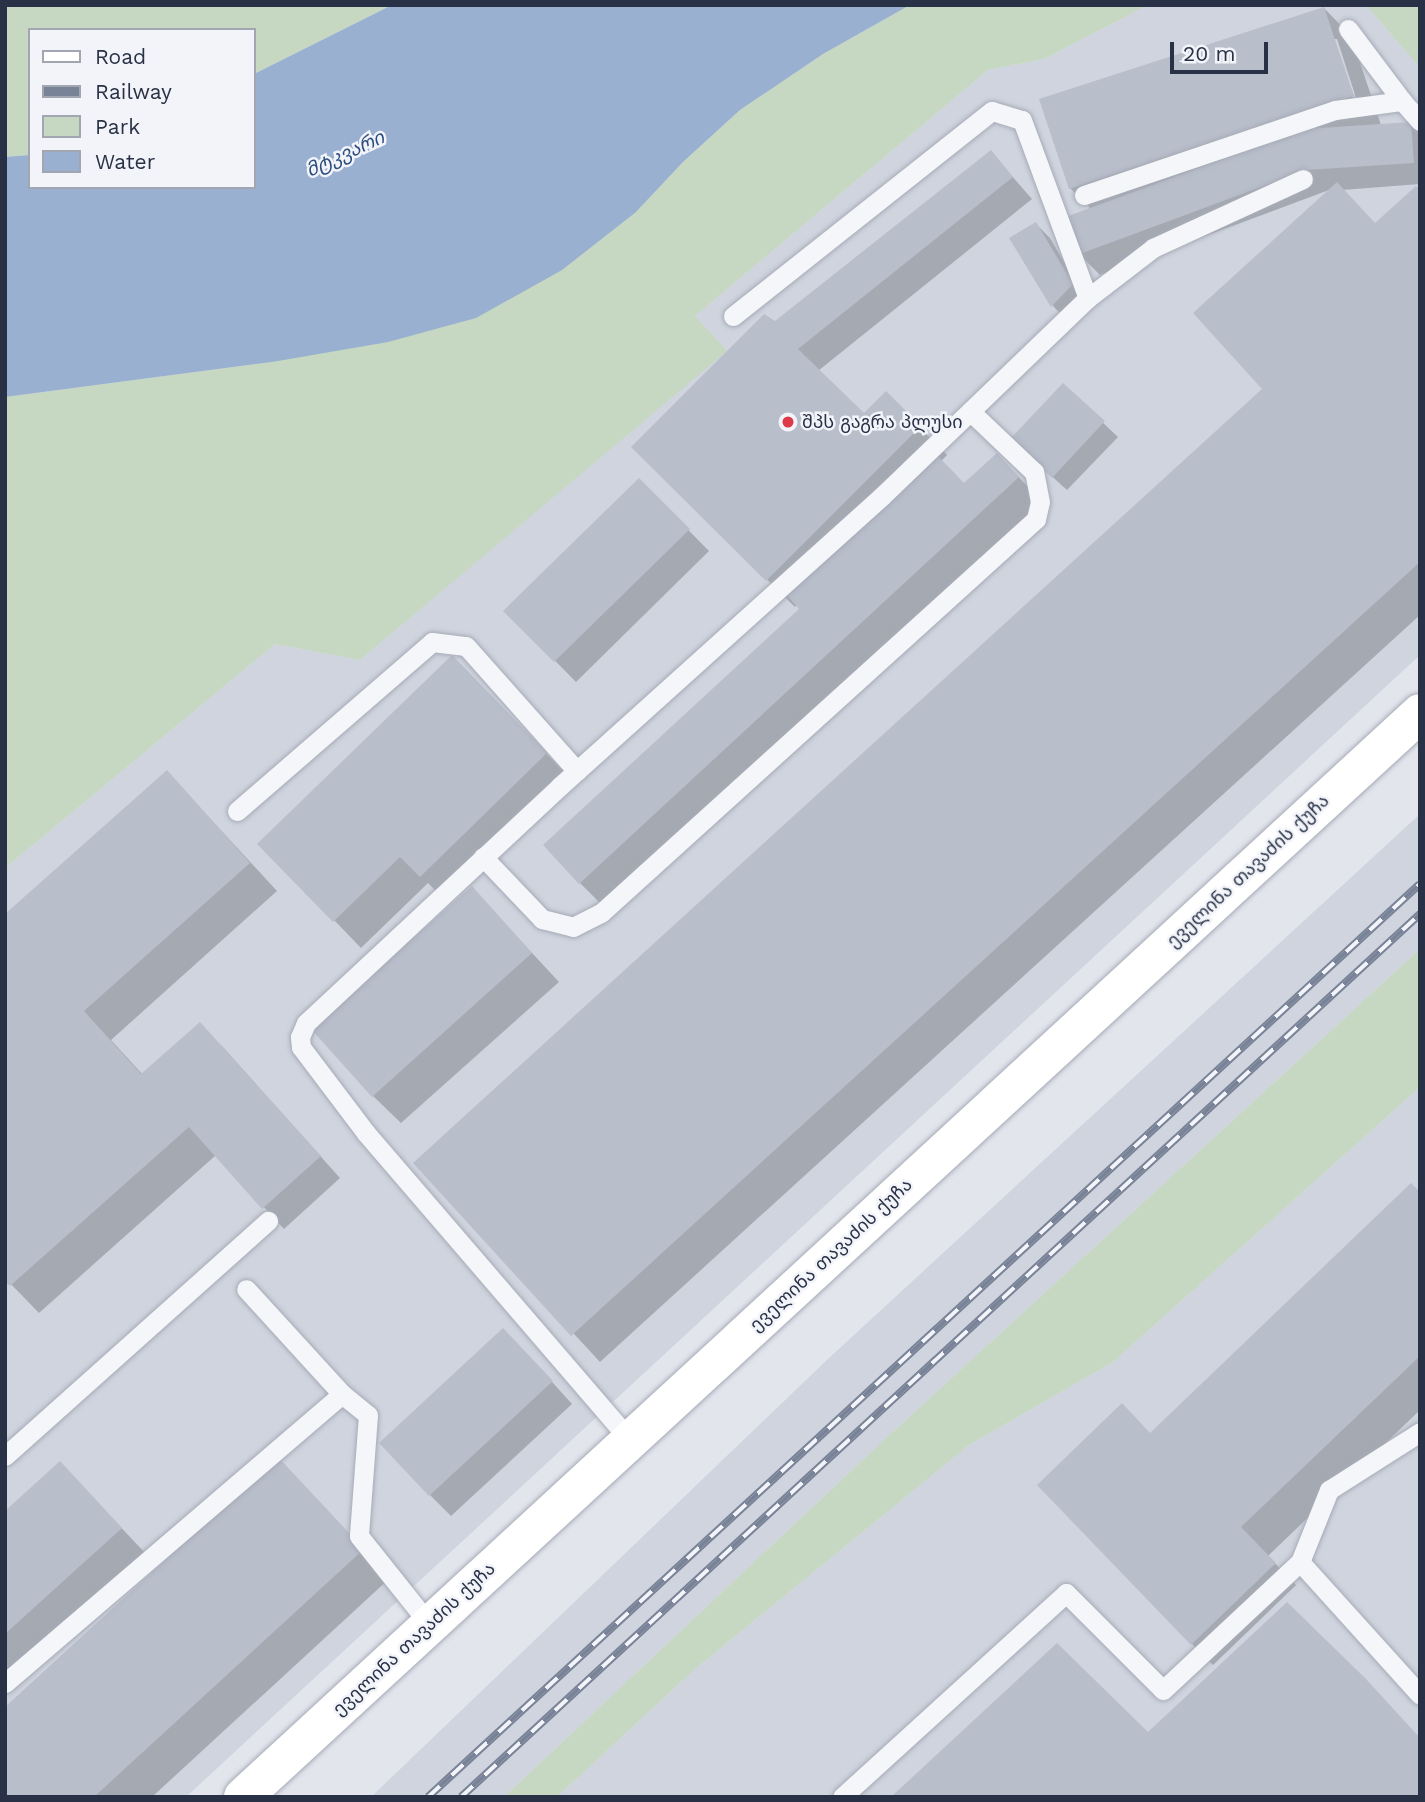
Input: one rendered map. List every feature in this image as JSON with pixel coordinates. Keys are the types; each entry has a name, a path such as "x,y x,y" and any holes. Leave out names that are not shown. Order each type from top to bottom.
{"main road":[{"name":"ეველინა თავაძის ქუჩა","path":"243,1797 1420,713"}],"lane":[{"path":"1348,29 1402,102 1420,121"},
{"path":"1084,195 1335,110 1402,102"},
{"path":"733,316 992,111 1022,120 1088,298"},
{"path":"630,1440 366,1133 301,1047 300,1037 306,1023 577,771 882,496 1088,298 1153,248 1303,179"},
{"path":"484,857 542,919 573,927 601,913 1036,519 1040,502 1034,472 970,411"},
{"path":"237,811 432,642 466,646 577,771"},
{"path":"5,1456 268,1221"},
{"path":"246,1289 342,1394 368,1415 359,1536 430,1625"},
{"path":"5,1683 342,1394"},
{"path":"842,1797 1066,1593 1163,1690 1300,1562 1329,1490 1420,1432"},
{"path":"1300,1562 1420,1695"}],"shaded area":[{"path":"1148,5 1366,5 1420,68 1420,655 186,1797 5,1797 5,868 275,644 360,660 726,351 695,316 988,70 1044,59"},
{"path":"1420,814 1420,949 884,1440 504,1797 371,1797 829,1358"},
{"path":"1420,1087 1420,1797 557,1797 695,1669 969,1445 1113,1362"}],"green space":[{"path":"5,5 392,5 256,73 256,28 28,28 28,155 5,157"},
{"path":"910,5 1148,5 1044,59 988,70 695,316 727,351 360,660 275,644 5,868 5,397 272,362 636,212 683,162 740,110 823,54"},
{"path":"1366,5 1420,5 1420,68"},
{"path":"1420,949 1420,1087 1113,1362 969,1445 695,1669 557,1797 504,1797 884,1440"}],"water":[{"name":"მტკვარი","path":"392,5 910,5 823,54 740,110 683,162 636,212 562,270 476,318 388,342 272,362 5,397 5,157 28,155 28,189 256,189 256,73"}],"building":[{"path":"1324,7 1354,96 1069,189 1039,99"},
{"path":"1411,122 1414,163 1307,170 1077,255 1063,218 1304,129"},
{"path":"991,150 1013,177 798,349 864,413 886,391 921,426 766,581 631,447 764,314 775,321"},
{"path":"1337,182 1375,223 1416,186 1420,189 1420,562 571,1336 413,1163 1262,389 1193,313"},
{"path":"1036,222 1073,284 1051,307 1009,238"},
{"path":"1063,383 1105,421 1052,478 1010,439"},
{"path":"935,453 964,483 997,453 1019,477 579,884 543,845 799,609 784,592"},
{"path":"639,478 690,529 554,662 503,611"},
{"path":"452,655 547,753 420,877 400,857 333,922 257,844"},
{"path":"167,770 250,863 84,1011 141,1074 200,1022 321,1156 262,1209 189,1127 10,1286 5,1281 5,914"},
{"path":"472,886 532,953 372,1097 311,1029"},
{"path":"1411,1183 1420,1192 1420,1356 1241,1527 1276,1563 1191,1645 1037,1485 1122,1403 1150,1433"},
{"path":"503,1328 553,1381 429,1496 379,1443"},
{"path":"278,1457 364,1549 94,1797 5,1797 5,1707"},
{"path":"60,1461 122,1528 5,1634 5,1511"},
{"path":"1287,1602 1366,1679 1420,1738 1420,1797 891,1797 1057,1643 1148,1732"}],"railway":[{"path":"428,1797 1420,884"},
{"path":"461,1797 1420,914"}],"place":[{"name":"შპს გაგრა პლუსი","path":"788,422"}]}
